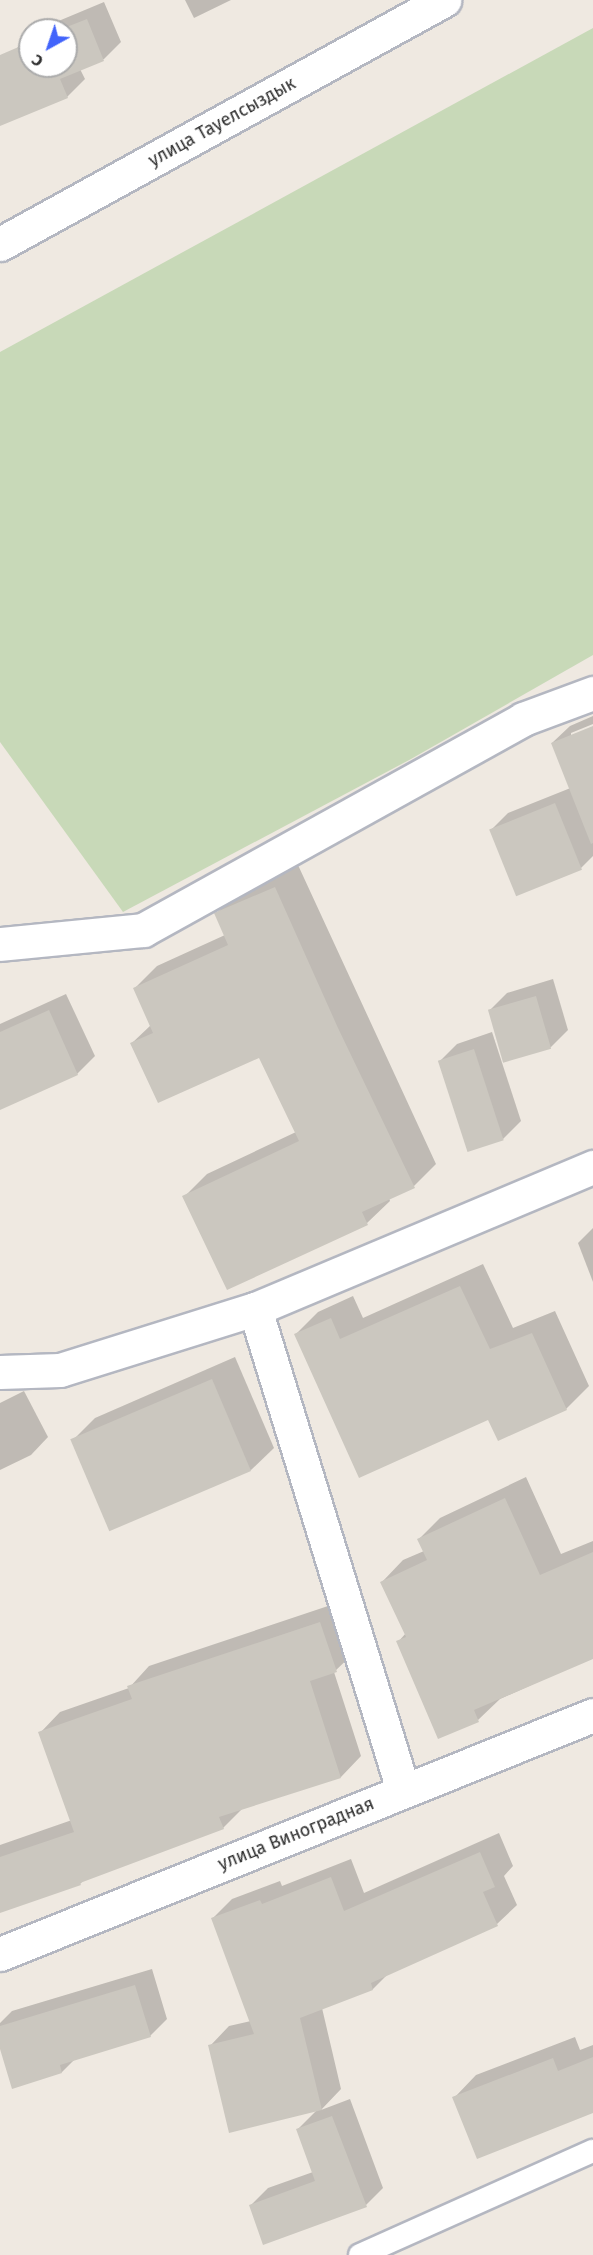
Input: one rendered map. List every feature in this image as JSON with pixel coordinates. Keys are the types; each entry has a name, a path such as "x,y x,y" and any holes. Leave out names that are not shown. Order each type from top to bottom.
{"street":[{"name":"улица Тауелсыздык","path":"0,243 444,0"},
{"path":"0,944 143,930 523,719 593,693"},
{"path":"0,1372 60,1370 255,1309 593,1167"},
{"path":"255,1309 403,1790"},
{"name":"улица Виноградная","path":"0,1954 593,1715"}],"lane":[{"path":"360,2255 593,2151"}],"green space":[{"path":"593,28 593,655 411,759 123,912 0,742 0,352"}],"building":[{"path":"87,19 104,61 78,72 78,23"},
{"path":"18,47 18,78 62,78 60,79 68,98 0,126 0,55"},
{"path":"593,726 593,843 591,844 551,743"},
{"path":"555,803 582,870 516,896 489,830"},
{"path":"275,887 338,1028 415,1188 362,1212 368,1225 227,1290 182,1196 299,1141 259,1058 158,1103 130,1043 153,1033 133,988 228,945 214,913"},
{"path":"536,996 551,1049 503,1063 488,1010"},
{"path":"49,1010 78,1075 0,1110 0,1032"},
{"path":"474,1049 504,1140 468,1152 438,1061"},
{"path":"460,1286 490,1349 532,1333 567,1410 498,1441 488,1420 359,1478 294,1334 331,1318 340,1339"},
{"path":"212,1379 251,1471 109,1531 70,1439"},
{"path":"505,1498 540,1575 593,1552 593,1659 474,1710 479,1722 438,1739 396,1641 406,1637 380,1582 427,1560 417,1539"},
{"path":"320,1622 337,1672 310,1681 341,1778 219,1817 224,1829 80,1883 81,1885 0,1913 0,1857 74,1832 38,1732 132,1699 127,1686"},
{"path":"480,1852 495,1887 483,1892 498,1926 371,1983 373,1990 300,2018 322,2110 229,2133 208,2045 254,2034 211,1918 260,1900 262,1904 331,1877 344,1911"},
{"path":"135,1985 151,2037 60,2065 62,2073 12,2089 0,2049 0,2026"},
{"path":"593,2057 593,2113 477,2159 452,2097 553,2058 558,2071"},
{"path":"332,2116 367,2207 263,2245 249,2205 315,2181 296,2129"}]}
